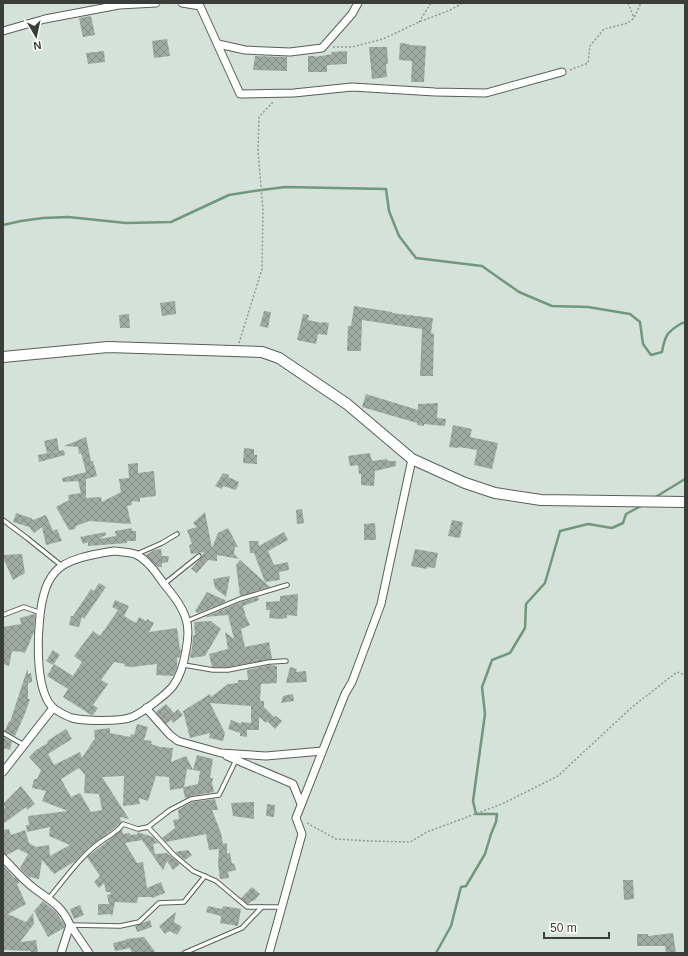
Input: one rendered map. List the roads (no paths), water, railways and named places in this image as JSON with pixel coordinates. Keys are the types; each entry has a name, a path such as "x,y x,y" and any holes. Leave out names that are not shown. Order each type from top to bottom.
{"street":[{"path":"3,31 45,19 119,5 156,3"},
{"path":"182,3 200,6 240,94 281,93 352,87 435,92 486,93 562,72"},
{"path":"218,44 245,50 290,52 322,48 352,14 358,3"},
{"path":"3,357 108,347 262,352 279,358 347,404 412,459 465,483 495,493 541,500 685,502"},
{"path":"269,953 302,834 296,818 345,694 352,682 381,604 412,459"},
{"path":"114,551 136,554 153,569 181,607 187,621 188,630 184,665 174,686 168,693 132,717 109,720 74,718 62,714 53,708 46,696 39,669 38,639 44,594 49,580 62,566 76,559 114,551"},
{"path":"3,772 53,708"},
{"path":"146,708 170,735 178,741 221,754 292,784 301,804"},
{"path":"221,754 266,756 322,751"},
{"path":"3,858 21,877 49,898 67,918 89,953"},
{"path":"60,953 70,924"}],"lane":[{"path":"3,520 62,566"},
{"path":"136,554 162,543 177,534"},
{"path":"164,584 199,556"},
{"path":"187,621 240,599 287,585"},
{"path":"3,615 24,607 41,613"},
{"path":"184,665 213,670 228,670 268,662 286,661"},
{"path":"3,733 24,746"},
{"path":"49,898 86,855 99,843 119,830 124,824 138,829 148,827 170,810 191,799 219,795 236,760"},
{"path":"148,827 174,855 193,871 216,881 247,907 282,907"},
{"path":"70,924 120,926 139,922 159,903 184,902 205,876"},
{"path":"184,953 242,928 262,907"}],"waterway":[{"path":"3,225 43,218 68,217 126,223 171,222 229,195 254,191 285,187 386,189 389,211 399,236 416,258 482,266 519,292 552,306 588,307 630,314 640,322 643,344 651,355 662,352 664,342 668,334 677,326 685,323"},
{"path":"654,498 685,479"},
{"path":"436,953 451,926 461,887 466,886 485,854 496,822 497,814 476,814 473,801 485,714 482,687 492,660 510,653 525,628 526,604 545,583 560,531 588,524 612,528 623,523 626,514 641,506"}]}
